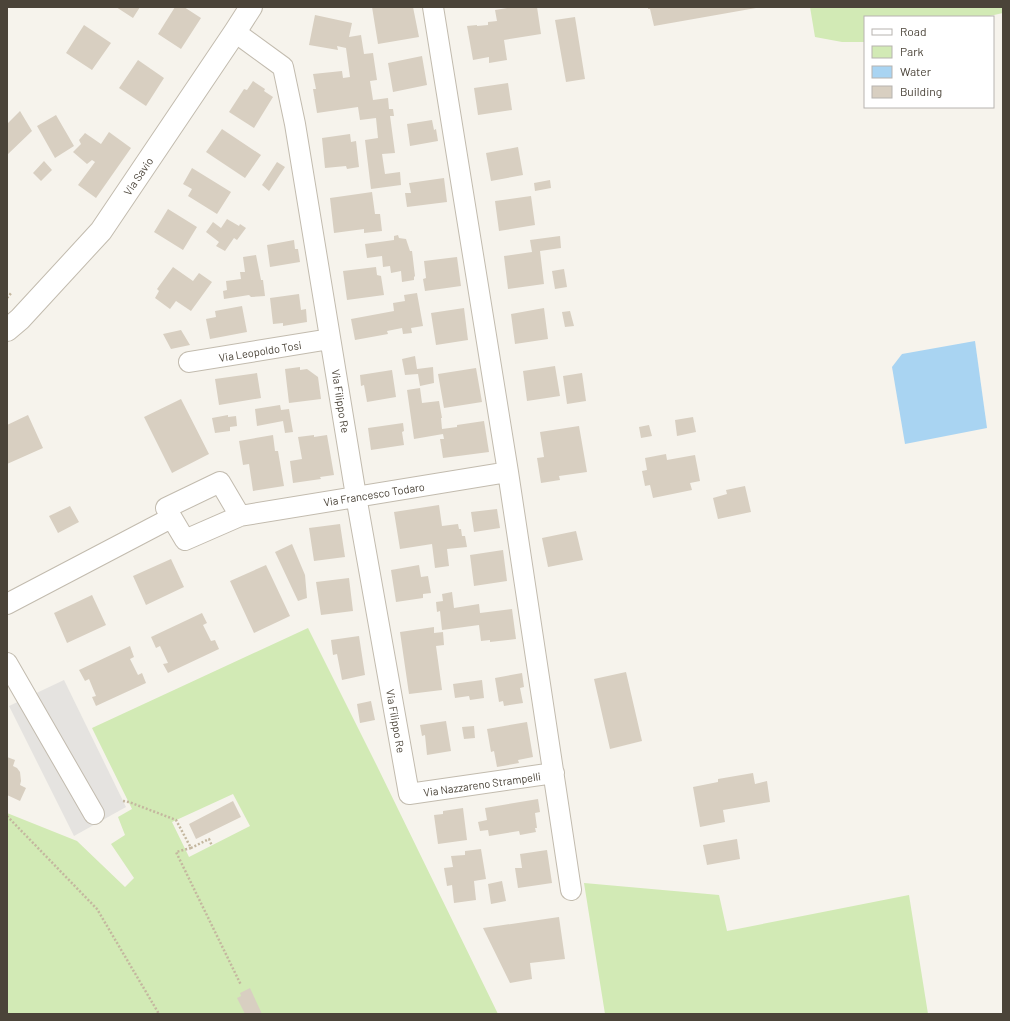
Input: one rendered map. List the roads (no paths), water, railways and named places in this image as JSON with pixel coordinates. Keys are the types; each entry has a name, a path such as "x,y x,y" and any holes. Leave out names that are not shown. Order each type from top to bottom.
{"street":[{"name":"Via Savio","path":"7,330 20,319 101,232 251,7"},
{"path":"433,7 508,472 571,890"},
{"name":"Via Filippo Re","path":"235,32 283,67 295,124 356,496 409,794"},
{"name":"Via Leopoldo Tosi","path":"189,362 330,339"},
{"name":"Via Francesco Todaro","path":"172,518 185,540 240,516 508,472"},
{"path":"7,604 172,518 166,508 220,482 240,516"},
{"path":"7,663 94,814"},
{"name":"Via Nazzareno Strampelli","path":"409,794 554,773"}],"water":[{"path":"975,341 987,428 905,444 892,367 902,354"}]}
